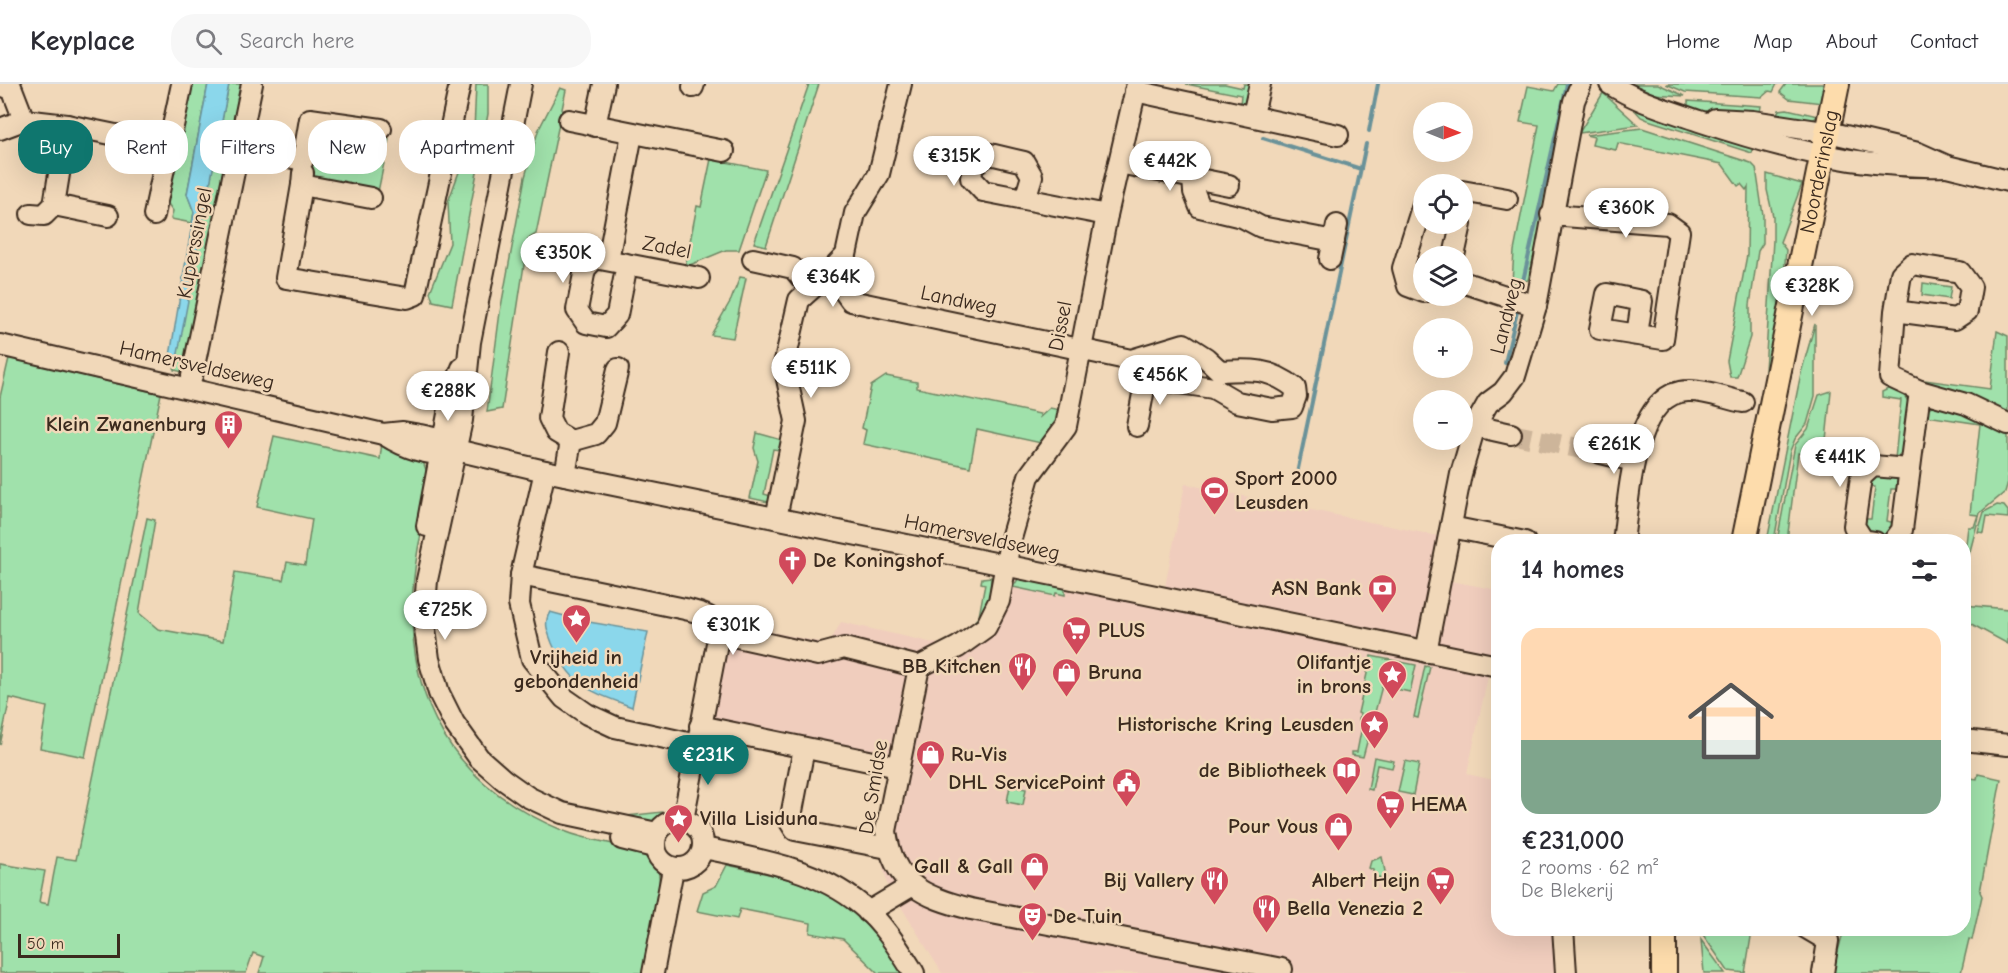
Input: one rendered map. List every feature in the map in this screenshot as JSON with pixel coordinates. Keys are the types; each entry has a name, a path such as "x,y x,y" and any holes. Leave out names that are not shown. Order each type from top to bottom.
{"main road":[{"name":"Noorderinslag","path":"1745,534 1836,84"},
{"path":"1664,936 1664,973"}],"street":[{"name":"Kuperssingel","path":"174,120 182,84"},
{"name":"Kuperssingel","path":"243,120 252,84"},
{"path":"308,131 302,185 286,278 407,298 415,295 460,84"},
{"path":"521,84 471,342 465,405 446,448 425,597 425,634 429,659 448,712 480,758 504,780 528,797 580,819 655,840"},
{"path":"595,126 604,84"},
{"path":"776,518 796,421 784,365 799,300 846,255 855,213 879,174 902,84"},
{"path":"1253,116 1260,84"},
{"name":"Landweg","path":"1426,652 1461,474 1475,426 1488,403 1503,392 1515,376 1536,306 1551,215 1570,132 1574,101 1581,84"},
{"path":"1610,84 1640,102 1768,143 1823,156 1916,167 1947,166"},
{"path":"0,85 12,89 24,120"},
{"path":"1136,88 1338,135"},
{"name":"Dissel","path":"1006,566 1029,476 1066,426 1107,214 1136,88"},
{"path":"1692,118 1753,121 1827,132 1918,153 1947,166 2008,181"},
{"path":"569,120 723,151"},
{"path":"0,129 18,122"},
{"name":"Zadel","path":"632,134 618,262 699,278"},
{"path":"296,159 303,160"},
{"path":"1119,163 1229,185"},
{"path":"31,214 44,215 54,205 59,174"},
{"name":"Kuperssingel","path":"154,215 163,174"},
{"name":"Kuperssingel","path":"192,376 232,174"},
{"path":"1193,178 1194,192 1200,207 1242,217 1261,226 1334,242"},
{"path":"302,185 371,198"},
{"path":"1473,193 1508,199"},
{"path":"1025,200 1107,214"},
{"path":"54,205 108,216"},
{"path":"1551,215 1668,224 1679,232 1663,344 1637,335"},
{"path":"1413,288 1408,286 1403,268 1414,234"},
{"path":"753,259 793,268 810,288"},
{"name":"Landweg","path":"830,272 851,301 1079,351 1131,360"},
{"path":"1473,286 1536,306"},
{"path":"1895,311 1890,377 1920,391 1966,404 2008,424"},
{"path":"1184,344 1206,358 1217,379 1146,378 1131,360 1184,344"},
{"name":"Hamersveldseweg","path":"0,345 383,434 401,445 446,448 544,471 1491,665"},
{"path":"560,352 549,418 556,432 572,441 596,434 604,423 618,369"},
{"path":"1137,426 1146,378"},
{"path":"1624,534 1635,461 1648,416 1664,399 1688,391 1743,402"},
{"path":"1899,534 1902,530 1908,469 1920,391"},
{"path":"1475,426 1511,434"},
{"path":"565,475 572,441"},
{"path":"1601,453 1635,461"},
{"path":"1859,534 1854,526 1861,477 1873,466 1908,469"},
{"path":"544,471 521,575 519,604 532,659 564,698 587,714 615,727 804,748 898,767"},
{"path":"1451,527 1491,535"},
{"path":"719,633 818,655 843,648 919,667 958,647 986,627 999,601 1006,566"},
{"path":"521,575 685,609 708,615 717,623 719,633 683,820"},
{"name":"De Smidse","path":"919,667 886,831 888,848 896,867 913,885 932,898 971,909 1282,969"},
{"path":"1971,741 2008,745"},
{"path":"804,748 790,822 795,830 888,848"},
{"path":"683,820 699,830 703,848 693,865 673,869 657,857 655,840 668,822 683,820"},
{"path":"703,848 790,868 824,880 868,912 895,943 914,973"},
{"path":"653,973 673,869"},
{"path":"868,912 913,885"},
{"path":"1564,936 1566,973"},
{"path":"1820,936 1828,941 1823,973"}],"shaded area":[{"path":"1185,484 1443,537 1435,578 1491,589 1491,672 1489,672 1467,774 1491,779 1491,936 1559,936 1562,973 942,973 887,884 877,838 890,759 706,723 728,623 829,644 841,622 938,644 948,661 1007,596 1016,578 1161,607"}],"green space":[{"path":"190,84 208,84 187,194 194,212 192,223 171,219 173,211 166,201 172,174 188,174 188,120 183,120"},
{"path":"229,84 246,84 239,120 222,120"},
{"path":"476,84 488,84 487,120 474,120"},
{"path":"809,84 819,84 766,246 754,243"},
{"path":"1186,84 1225,84 1243,88 1244,84 1254,84 1252,100 1244,106 1240,105 1241,95"},
{"path":"1558,84 1575,84 1528,280 1519,283 1512,282 1514,251 1539,125 1520,122 1528,86 1554,91"},
{"path":"1623,84 1658,84 1685,96 1651,94"},
{"path":"1666,84 1777,84 1773,92 1769,91 1762,97 1685,92"},
{"path":"1786,84 1826,84 1822,103 1789,99 1780,92"},
{"path":"560,88 566,90 536,234 528,239 502,409 487,412 500,312 525,177 526,174 535,174 535,142"},
{"path":"1603,93 1638,125 1579,133"},
{"path":"1688,101 1761,106 1759,118 1688,109"},
{"path":"1632,107 1755,143 1752,153 1648,120 1641,117"},
{"path":"1787,109 1818,116 1808,123 1776,115 1779,110"},
{"path":"1642,128 1751,163 1756,168 1763,215 1763,243 1758,251 1750,305 1750,337 1737,377 1730,377 1727,361 1747,255 1748,187 1746,190 1741,184 1738,186 1722,164 1618,143 1616,150 1592,145 1594,137 1586,135"},
{"path":"711,159 766,170 739,250 726,250 685,267 697,206 701,207"},
{"path":"308,165 308,174 382,174 378,192 305,180"},
{"path":"212,174 228,174 188,373 174,370"},
{"path":"458,174 477,174 452,305 433,301 430,292 450,243 448,202"},
{"path":"1767,174 1802,184 1780,242 1786,250 1782,302 1764,387 1773,240 1773,216 1767,190"},
{"path":"740,277 746,278 733,338 711,335 731,300"},
{"path":"1923,283 1951,287 1949,299 1922,295"},
{"path":"1815,324 1815,396 1807,424 1795,439 1790,451 1775,534 1768,534 1801,373"},
{"path":"1997,331 2008,336 2008,415 1924,383 1925,380 1990,389"},
{"path":"9,358 161,394 85,757 40,748 47,707 10,698 0,745 0,397"},
{"path":"886,376 917,382 917,388 1040,414 1040,417 1050,408 1060,410 1055,423 1041,443 977,429 970,467 863,444 866,430 862,428 871,386"},
{"path":"1892,387 1904,395 1909,403 1902,452 1895,459 1901,400 1882,397 1882,392"},
{"path":"1831,391 1825,450 1831,451 1830,458 1798,453 1788,534 1778,534 1795,445 1808,429 1819,395"},
{"path":"1936,404 1977,417 2008,433 2008,482 2005,492 1980,513 1971,548 1971,534 1967,534 1968,527 1974,527 1978,515 1970,514 1980,424 1926,416 1928,408"},
{"path":"757,433 782,440 780,450 773,449 764,494 774,497 773,503 750,498 758,461 754,448"},
{"path":"274,436 380,459 382,442 420,457 428,478 429,490 418,549 413,596 414,641 421,682 436,720 457,754 485,784 521,810 575,835 644,852 655,857 658,869 659,899 645,973 259,973 264,957 253,953 246,973 0,973 0,864 45,871 39,902 48,904 57,857 76,860 147,518 155,520 139,613 158,629 223,641 235,572 283,580 287,562 305,565 312,519 257,507"},
{"path":"1870,474 1899,477 1901,489 1891,489 1887,521 1898,524 1888,534 1867,533 1861,519 1871,519 1875,487 1865,484"},
{"path":"1997,505 2004,506 2008,511 2008,518 1987,516 1984,533 1978,532 1984,512"},
{"path":"991,577 989,611 969,628 979,616 985,584 981,583 982,578"},
{"path":"1018,579 1065,588 1065,595 1056,593 1055,596 1013,587"},
{"path":"1971,606 2008,609 2008,644 1971,624"},
{"path":"1371,656 1416,665 1410,692 1396,689 1402,681 1398,674 1391,679 1394,688 1382,686 1363,757 1352,755 1352,752 1357,752 1363,721 1359,720 1360,714 1358,713"},
{"path":"1425,666 1430,667 1418,718 1414,717"},
{"path":"1374,757 1394,761 1392,768 1377,765 1372,790 1368,789"},
{"path":"1405,761 1419,764 1413,795 1398,792"},
{"path":"1978,774 2001,779 1980,892 1982,896 1972,940 1969,939 1961,973 1832,973 1842,936 1971,936 1971,778 1977,779"},
{"path":"1010,786 1026,789 1023,805 1007,802"},
{"path":"662,812 660,824 650,827 599,819"},
{"path":"1382,857 1387,881 1381,881 1380,877 1374,878 1373,870 1369,868 1371,861"},
{"path":"727,865 786,878 830,896 848,908 866,925 903,973 878,973 843,939 810,933 811,923 740,909 737,919 697,911 703,892 716,886"},
{"path":"1704,936 1751,936 1745,973 1728,971"},
{"path":"1701,940 1725,973 1704,973"}],"water":[{"path":"208,84 229,84 222,120 201,120"},
{"path":"200,126 200,174 212,174 176,364 169,362 194,212 187,194"},
{"path":"550,612 583,621 648,632 632,707 593,691 583,685 567,669 559,658 548,631 547,620"}],"waterway":[{"path":"1369,131 1378,84"},
{"path":"1521,290 1567,84"},
{"path":"1263,138 1361,169"},
{"path":"1295,483 1366,144"},
{"path":"1505,363 1517,312"}],"tunnel":[{"path":"1511,434 1601,453"}],"place":[{"name":"Klein Zwanenburg","path":"228,450"},
{"name":"Sport 2000 Leusden","path":"1214,516"},
{"name":"De Koningshof","path":"792,586"},
{"name":"ASN Bank","path":"1382,614"},
{"name":"Vrijheid in gebondenheid","path":"576,644"},
{"name":"PLUS","path":"1077,656"},
{"name":"BB Kitchen","path":"1022,692"},
{"name":"Bruna","path":"1067,698"},
{"name":"Olifantje in brons","path":"1392,700"},
{"name":"Historische Kring Leusden","path":"1375,750"},
{"name":"Ru-Vis","path":"930,780"},
{"name":"de Bibliotheek","path":"1347,796"},
{"name":"DHL ServicePoint","path":"1126,808"},
{"name":"HEMA","path":"1390,830"},
{"name":"Villa Lisiduna","path":"679,844"},
{"name":"Pour Vous","path":"1339,852"},
{"name":"Gall & Gall","path":"1034,892"},
{"name":"Bij Vallery","path":"1215,906"},
{"name":"Albert Heijn","path":"1441,906"},
{"name":"Bella Venezia 2","path":"1266,934"},
{"name":"De Tuin","path":"1032,942"}]}
